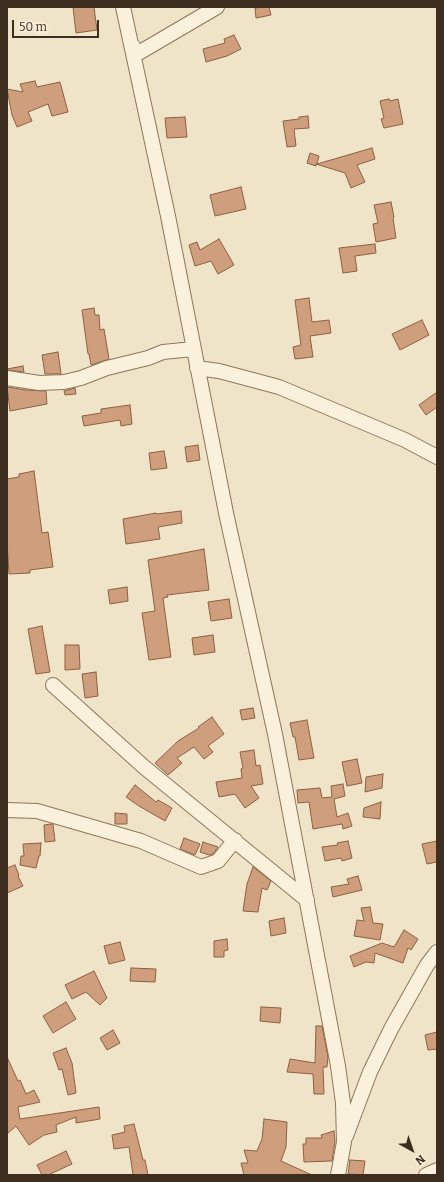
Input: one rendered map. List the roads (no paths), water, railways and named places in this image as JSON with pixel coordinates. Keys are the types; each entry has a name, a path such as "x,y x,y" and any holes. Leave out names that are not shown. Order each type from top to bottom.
{"street":[{"path":"123,7 135,55 217,7"},
{"path":"123,7 168,216 226,512 275,734 338,1066 343,1103 344,1142"},
{"path":"7,378 39,383 64,382 81,378 107,368 148,358 163,352 193,349"},
{"path":"197,368 218,371 286,390 406,440 437,456"},
{"path":"53,686 144,767 307,900"},
{"path":"7,810 37,811 141,841 202,867 218,860 235,840"},
{"path":"338,1175 344,1142 370,1072 391,1029 437,952"},
{"path":"426,1175 437,1170"}]}
